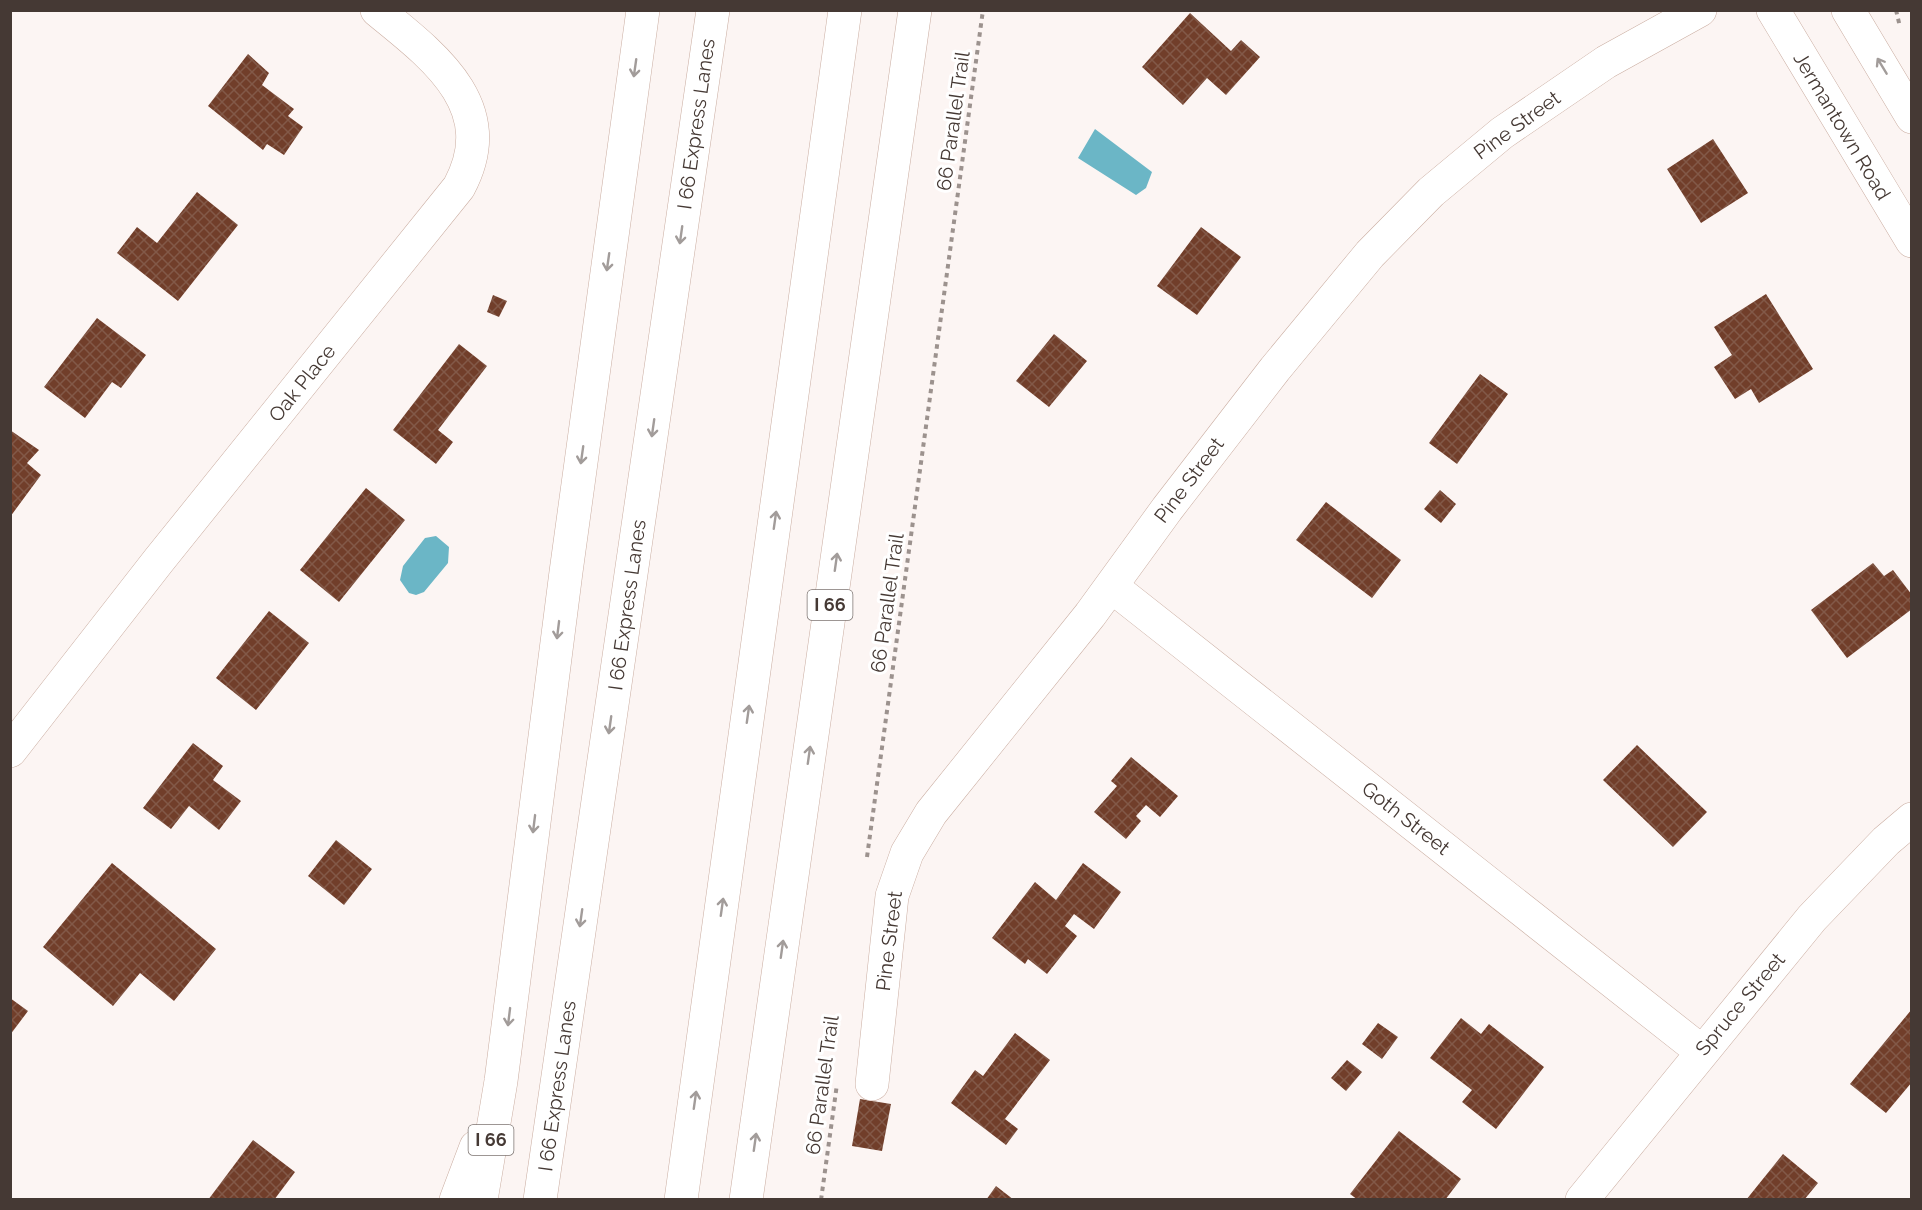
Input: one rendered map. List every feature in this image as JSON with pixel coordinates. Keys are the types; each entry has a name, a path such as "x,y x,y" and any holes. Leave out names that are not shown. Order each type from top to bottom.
{"main road":[{"name":"Oak Place","path":"10,751 159,560 459,187 470,167 475,139 471,113 464,95 405,33 377,10"},
{"name":"I 66","path":"481,1200 501,1081 566,572 643,10"},
{"name":"I 66 Express Lanes","path":"540,1200 712,10"},
{"path":"681,1200 845,10"},
{"name":"I 66","path":"746,1200 915,10"},
{"name":"Pine Street","path":"873,1084 892,897 907,853 931,813 1111,585 1275,369 1370,254 1431,192 1502,133 1606,62 1700,10"},
{"name":"Jermantown Road","path":"1773,10 1911,241"},
{"path":"1848,10 1911,117"},
{"name":"Goth Street","path":"1111,585 1701,1051"},
{"name":"Spruce Street","path":"1582,1200 1701,1051 1812,918 1886,841 1911,819"},
{"path":"456,1200 501,1081"}],"path":[{"name":"66 Parallel Trail","path":"866,865 983,10"},
{"name":"66 Parallel Trail","path":"821,1200 838,1076"}],"water":[{"path":"1095,129 1152,172 1146,188 1136,195 1078,158"},
{"path":"436,536 449,547 448,563 424,592 416,595 409,593 400,580 403,566 425,538"}],"building":[{"path":"1190,13 1231,51 1241,40 1260,57 1226,95 1207,78 1183,105 1142,67"},
{"path":"248,54 269,73 262,85 294,109 288,116 303,127 284,155 267,144 263,150 208,106"},
{"path":"1713,139 1748,193 1701,223 1667,169"},
{"path":"197,192 238,225 178,301 117,253 137,227 157,243"},
{"path":"1201,227 1241,257 1197,315 1157,286"},
{"path":"1766,294 1813,369 1759,403 1751,389 1735,399 1714,367 1732,355 1714,327"},
{"path":"493,295 507,301 499,317 487,312"},
{"path":"97,318 146,355 121,388 112,382 85,418 44,387"},
{"path":"1054,334 1087,361 1049,407 1016,381"},
{"path":"459,344 487,366 438,430 453,442 436,464 393,430"},
{"path":"1480,374 1508,394 1457,464 1429,443"},
{"path":"10,430 39,450 27,463 41,475 10,517"},
{"path":"366,488 405,520 339,602 300,570"},
{"path":"1440,490 1456,504 1441,523 1424,509"},
{"path":"1326,502 1401,560 1372,598 1296,540"},
{"path":"1873,563 1884,576 1893,570 1912,595 1912,609 1847,658 1811,610"},
{"path":"269,611 309,643 256,710 216,678"},
{"path":"193,743 223,766 213,780 241,801 219,830 189,806 171,829 143,808"},
{"path":"1637,745 1707,812 1673,847 1603,780"},
{"path":"1131,757 1178,796 1160,817 1146,805 1136,816 1141,821 1126,839 1094,812 1117,786 1111,781"},
{"path":"336,840 372,869 344,905 308,876"},
{"path":"112,863 216,949 174,1001 140,973 113,1006 43,947"},
{"path":"1083,863 1121,892 1094,929 1074,914 1065,926 1077,936 1047,974 1028,959 1025,964 992,938 1035,882 1056,900"},
{"path":"10,998 28,1011 10,1035"},
{"path":"1912,1009 1912,1082 1886,1113 1850,1084"},
{"path":"1461,1018 1481,1034 1489,1024 1544,1067 1496,1129 1462,1102 1472,1090 1430,1058"},
{"path":"1378,1023 1398,1037 1382,1059 1362,1044"},
{"path":"1015,1033 1050,1060 1005,1119 1018,1129 1006,1145 951,1103 975,1070 983,1076"},
{"path":"1347,1060 1362,1072 1346,1091 1331,1078"},
{"path":"860,1099 891,1104 882,1151 852,1146"},
{"path":"1399,1131 1461,1179 1445,1200 1358,1200 1350,1194"},
{"path":"253,1140 295,1172 274,1200 208,1200"},
{"path":"1783,1154 1818,1183 1804,1200 1746,1200"},
{"path":"996,1186 1014,1200 986,1200"}]}
